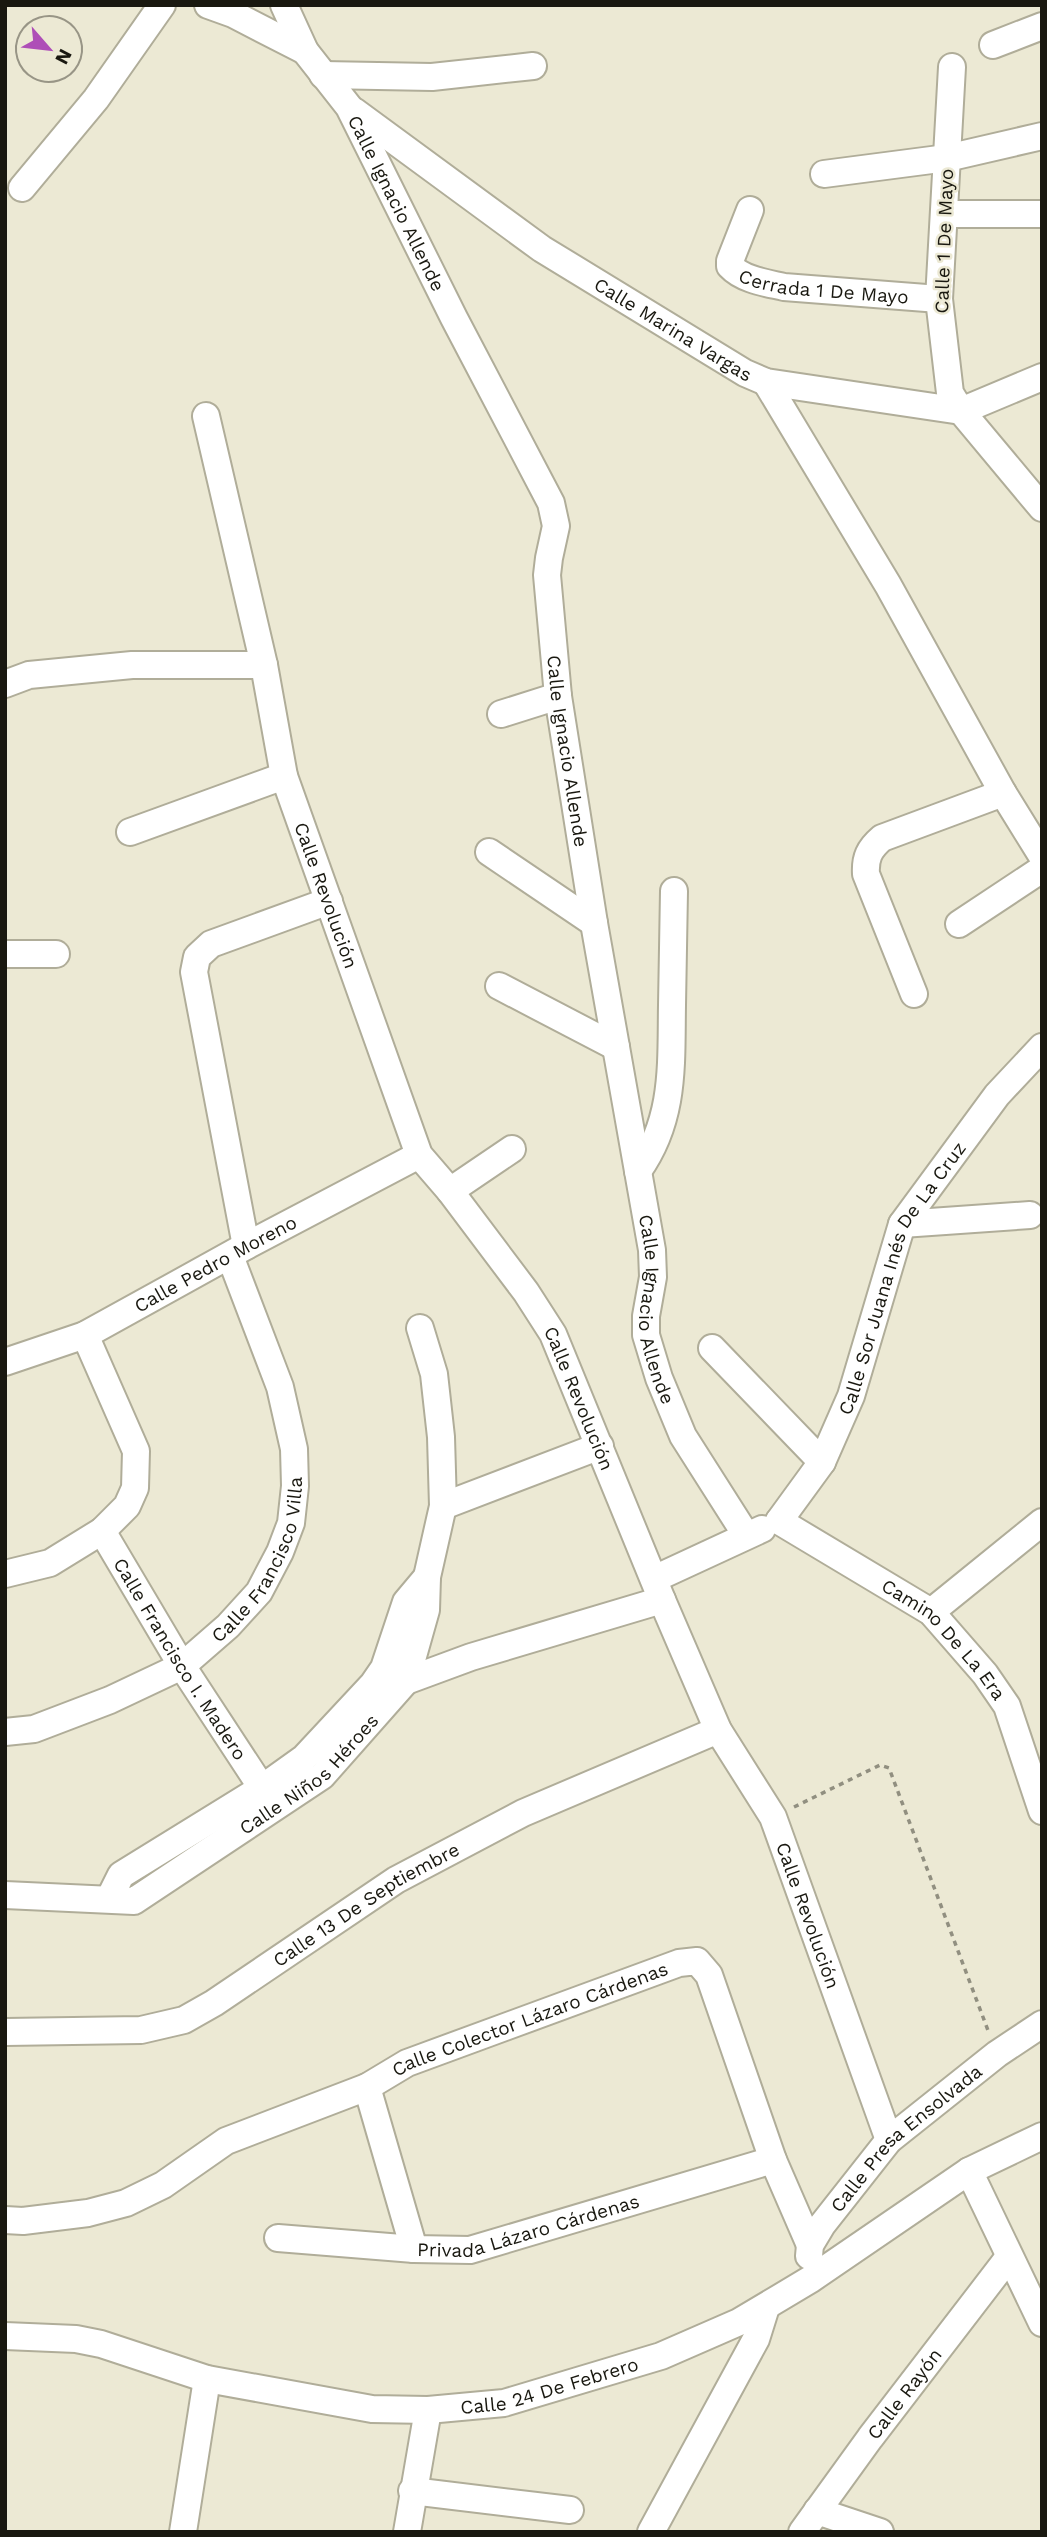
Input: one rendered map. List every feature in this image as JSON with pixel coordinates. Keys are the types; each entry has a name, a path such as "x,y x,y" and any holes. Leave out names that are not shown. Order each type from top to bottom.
{"street":[{"path":"22,188 96,99 162,5"},
{"path":"208,5 245,20 305,51"},
{"name":"Calle Ignacio Allende","path":"284,5 305,51 349,107 454,318 551,503 556,526 547,575 558,696 594,923 652,1250 653,1277 646,1316 646,1335 659,1378 683,1436 746,1535"},
{"path":"993,44 1042,26"},
{"path":"323,75 432,77 533,66"},
{"name":"Calle 1 De Mayo","path":"952,67 939,299 950,393 961,411 1042,508"},
{"name":"Calle Marina Vargas","path":"349,107 542,249 745,373 766,382 961,411"},
{"path":"824,174 947,158 1042,136"},
{"name":"Cerrada 1 De Mayo","path":"750,210 730,261 730,266 737,272 784,287 939,299"},
{"path":"944,214 1042,214"},
{"path":"961,411 1042,377"},
{"path":"766,382 888,585 1003,793 1042,856"},
{"name":"Calle Revolución","path":"206,416 264,666 284,776 419,1155 450,1191 526,1292 553,1334 718,1730 773,1817 889,2140"},
{"path":"5,684 29,675 132,664 264,666"},
{"path":"501,714 558,696"},
{"path":"130,832 284,776"},
{"path":"914,994 866,874 865,862 882,838 1003,793"},
{"path":"489,852 594,923"},
{"path":"959,924 1042,869"},
{"path":"638,1171 652,1151 663,1124 670,1086 674,891"},
{"name":"Calle Francisco Villa","path":"5,1732 34,1729 85,1710 182,1665 228,1626 259,1592 280,1552 291,1523 295,1486 294,1448 280,1387 238,1250 194,972 197,957 211,944 329,901"},
{"path":"5,954 56,954"},
{"path":"499,986 616,1046"},
{"name":"Calle Sor Juana Inés De La Cruz","path":"779,1521 822,1462 851,1396 902,1224 997,1095 1042,1046"},
{"path":"450,1191 512,1149"},
{"name":"Calle Pedro Moreno","path":"5,1362 85,1335 238,1250 419,1155"},
{"path":"902,1224 1030,1215"},
{"name":"Calle Niños Héroes","path":"5,1895 134,1902 322,1776 406,1681 426,1610 427,1577 443,1506 442,1437 434,1374 420,1328"},
{"path":"5,1574 50,1563 102,1531 127,1506 135,1488 136,1451 85,1335"},
{"path":"712,1348 822,1462"},
{"path":"443,1506 600,1446"},
{"path":"406,1681 658,1590 746,1535 779,1521"},
{"name":"Camino De La Era","path":"779,1521 931,1612 985,1674 1007,1706 1042,1811"},
{"path":"931,1612 1042,1522"},
{"name":"Calle Francisco I. Madero","path":"102,1531 182,1665 262,1788"},
{"name":"Calle Niños Héroes","path":"109,1899 121,1875 262,1788 304,1758 373,1684 389,1655 406,1602 427,1577"},
{"name":"Calle 13 De Septiembre","path":"5,2032 141,2030 184,2020 214,2003 397,1880 523,1813 718,1730"},
{"name":"Calle Colector Lázaro Cárdenas","path":"367,2087 407,2063 679,1962 697,1961 709,1975 773,2160"},
{"name":"Calle Presa Ensolvada","path":"810,2245 821,2225 889,2140 997,2054 1042,2024"},
{"path":"5,2220 23,2221 88,2213 126,2203 163,2185 226,2141 367,2087 414,2249"},
{"name":"Calle 24 De Febrero","path":"5,2336 76,2339 101,2344 207,2379 372,2409 428,2410 504,2403 661,2356 707,2337 811,2279 969,2171 1042,2136"},
{"path":"773,2160 810,2245 808,2254 811,2279"},
{"name":"Privada Lázaro Cárdenas","path":"278,2238 414,2249 470,2250 773,2160"},
{"path":"969,2171 1042,2323"},
{"name":"Calle Rayón","path":"810,2521 870,2438 1009,2258"},
{"path":"651,2532 756,2339 766,2306"},
{"path":"183,2532 207,2379"},
{"path":"407,2532 428,2410"},
{"path":"412,2491 570,2510"},
{"path":"810,2521 880,2532"}],"path":[{"path":"773,1817 880,1765 889,1768 997,2054"}]}
